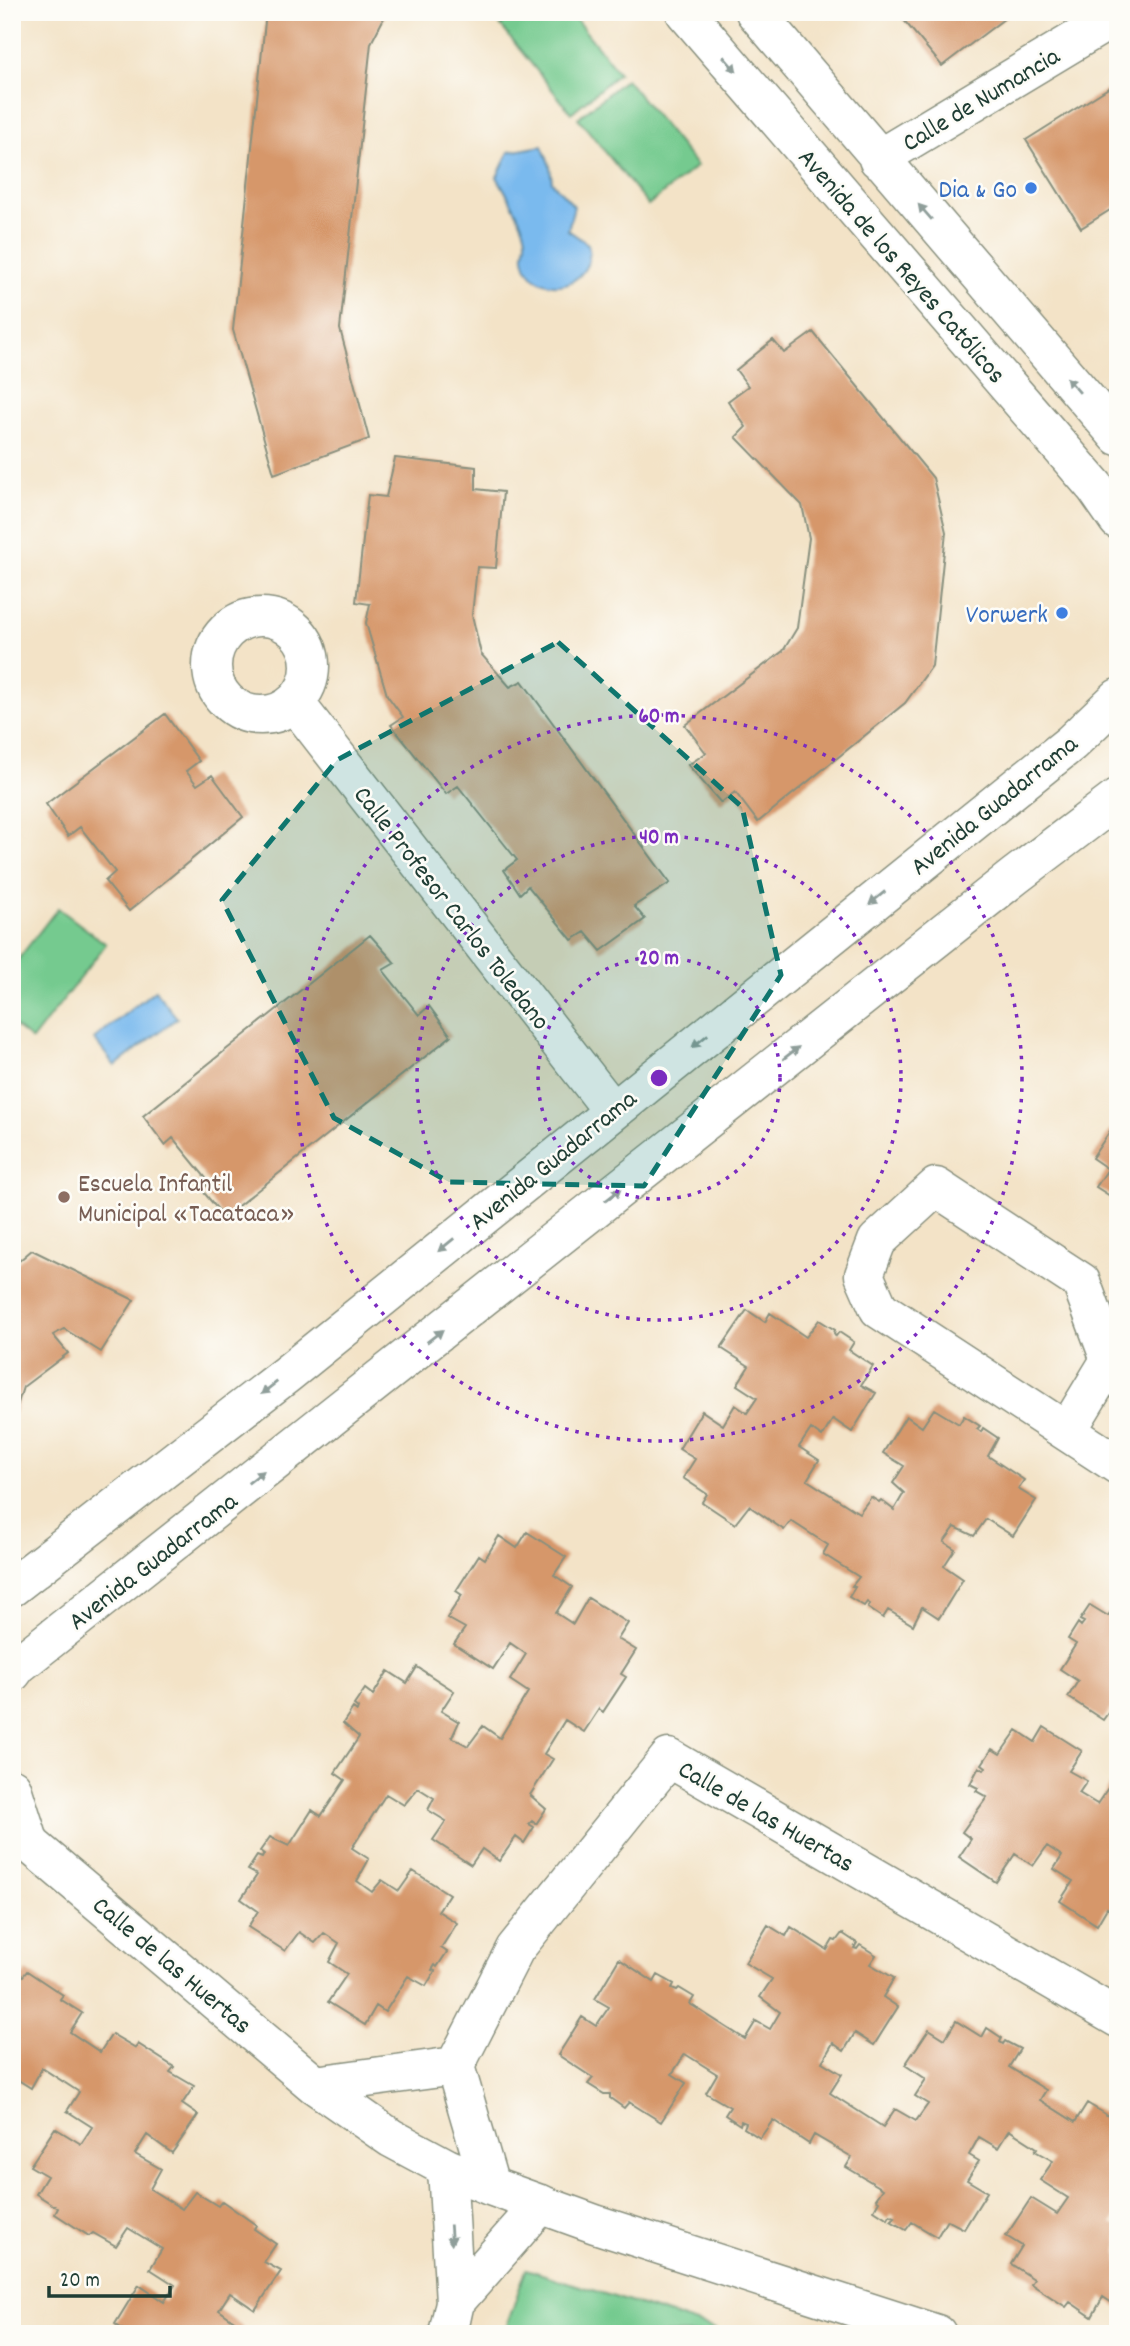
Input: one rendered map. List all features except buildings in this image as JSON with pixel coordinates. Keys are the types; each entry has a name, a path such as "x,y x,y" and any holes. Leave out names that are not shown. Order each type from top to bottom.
{"street":[{"name":"Avenida de los Reyes Católicos","path":"685,12 1095,487 1118,520"},
{"name":"Avenida de los Reyes Católicos","path":"755,12 878,159 1118,436"},
{"name":"Calle de Numancia","path":"878,159 1118,15"},
{"name":"Avenida Guadarrama","path":"12,1587 287,1374 1071,743 1118,698"},
{"name":"Calle Profesor Carlos Toledano","path":"295,703 612,1111"},
{"name":"Avenida Guadarrama","path":"12,1673 18,1665 1015,876 1118,798"},
{"path":"1067,1431 1114,1363 1080,1282 936,1187 877,1241 864,1275 879,1309 1118,1465"},
{"name":"Calle de las Huertas","path":"455,2066 515,1949 669,1758 1118,2018"},
{"name":"Calle de las Huertas","path":"12,1788 21,1838 315,2085 391,2138 447,2168 489,2186 596,2224 937,2334"},
{"path":"315,2085 455,2066 489,2186"},
{"path":"447,2168 452,2318"},
{"path":"452,2318 541,2204"}],"highlighted area":[{"path":"558,642 742,807 781,975 644,1186 449,1182 334,1118 222,900 337,760"}],"green space":[{"path":"516,12 570,12 619,73 571,113 500,25"},
{"path":"626,79 697,166 648,205 578,118"},
{"path":"58,908 106,944 32,1040 12,1024 12,967"},
{"path":"526,2269 715,2329 713,2334 504,2334"}],"water":[{"path":"542,146 550,166 552,182 574,206 568,230 588,244 589,248 589,260 584,270 565,284 547,284 538,280 527,267 523,228 497,177 509,152"},
{"path":"155,990 177,1018 115,1066 94,1039"}],"place":[{"name":"Dia & Go","path":"1031,188"},
{"name":"Vorwerk","path":"1062,613"},
{"name":"Escuela Infantil Municipal «Tacataca»","path":"64,1197"}]}
